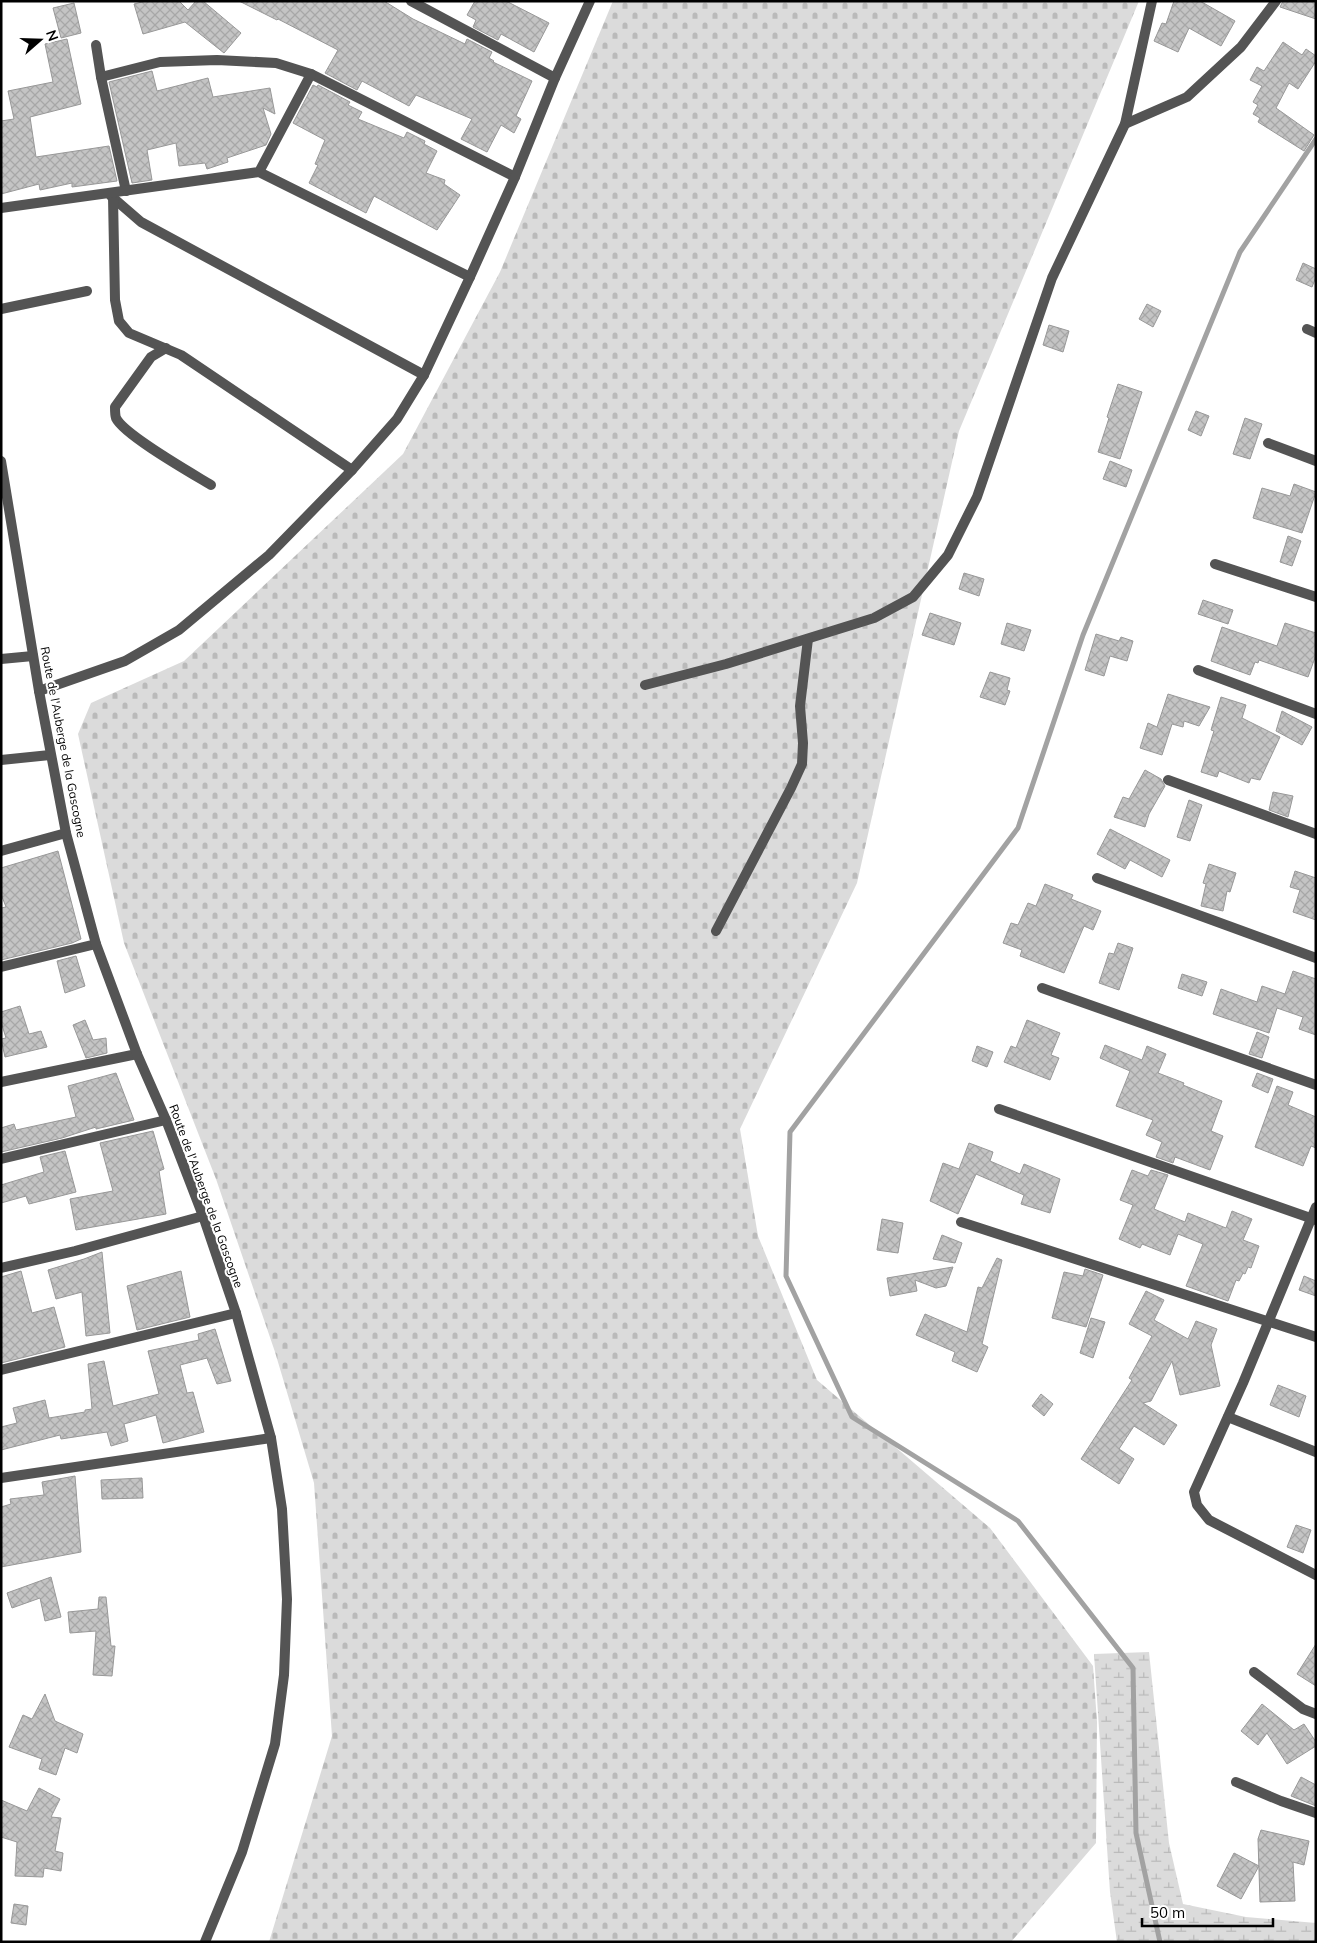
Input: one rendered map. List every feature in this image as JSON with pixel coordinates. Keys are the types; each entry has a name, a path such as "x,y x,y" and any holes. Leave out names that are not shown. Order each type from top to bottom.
{"street":[{"path":"411,1 555,78"},
{"path":"38,690 126,661 179,630 269,555 352,470 397,419 424,375 470,277 590,1"},
{"path":"645,685 726,664 874,618 913,597 948,555 977,497 1052,278 1125,124 1152,1"},
{"path":"1125,124 1187,97 1241,47 1276,1"},
{"path":"96,45 101,77 126,191"},
{"path":"101,77 160,62 217,60 276,63 311,74 514,177"},
{"path":"259,172 311,74"},
{"path":"1,208 111,196 126,191 259,172 470,277"},
{"path":"111,196 115,300 119,321 129,333 181,355 352,470"},
{"path":"111,196 141,222 424,375"},
{"path":"1,309 88,291"},
{"path":"166,348 152,357 115,407 116,418 126,429 175,464 211,485"},
{"path":"1268,443 1316,461"},
{"name":"Route de l'Auberge de la Gascogne","path":"1,461 38,690 66,834 96,944 137,1054 166,1120 203,1216 236,1313 271,1438 282,1509 287,1599 284,1675 275,1744 242,1852 204,1942"},
{"path":"1215,564 1316,597"},
{"path":"716,931 802,764 803,743 800,706 808,639"},
{"path":"1,658 34,656"},
{"path":"1198,670 1316,714"},
{"path":"1,760 50,755"},
{"path":"1168,780 1316,834"},
{"path":"1,851 66,834"},
{"path":"1096,878 1316,958"},
{"path":"1,967 96,944"},
{"path":"1042,988 1316,1084"},
{"path":"1,1082 137,1054"},
{"path":"999,1109 1313,1219"},
{"path":"1,1159 166,1120"},
{"path":"1316,1207 1313,1219 1194,1492 1197,1505 1209,1520 1316,1575"},
{"path":"1,1268 75,1251 203,1216"},
{"path":"961,1222 1316,1337"},
{"path":"1,1370 236,1313"},
{"path":"1228,1417 1316,1452"},
{"path":"1,1478 271,1438"},
{"path":"1254,1672 1303,1709 1316,1714"},
{"path":"1236,1782 1281,1802 1316,1813"}],"green space":[{"path":"613,1 1139,1 959,431 857,883 740,1129 758,1236 817,1380 990,1528 1093,1666 1097,1722 1096,1843 1011,1942 269,1942 332,1736 314,1483 275,1352 216,1179 124,943 78,734 91,703 184,661 403,454 500,272"},
{"path":"1149,1652 1169,1843 1183,1904 1246,1917 1316,1923 1316,1942 1117,1942 1110,1892 1094,1654"}],"building":[{"path":"146,1 179,1 188,10 196,1 203,1 241,33 224,53 185,22 143,34 134,4"},
{"path":"239,1 384,1 413,19 465,44 467,39 492,52 489,58 493,62 532,81 516,116 521,119 514,133 501,125 487,152 461,139 472,119 416,95 409,106 362,81 357,90 325,73 338,50"},
{"path":"475,1 506,1 549,23 534,52 501,34 498,40 473,27 476,20 467,15"},
{"path":"1174,1 1200,1 1235,21 1221,46 1189,28 1178,52 1154,41 1162,23 1166,24"},
{"path":"1283,1 1316,1 1316,19 1280,7"},
{"path":"74,3 81,33 61,38 53,8"},
{"path":"67,39 81,104 30,117 36,157 109,146 117,181 72,187 72,183 40,190 39,184 1,194 1,121 14,119 8,91 53,82 45,44"},
{"path":"1283,42 1302,55 1306,49 1316,56 1316,61 1298,89 1289,83 1276,108 1314,135 1304,151 1258,122 1260,118 1253,114 1258,105 1253,102 1262,86 1250,80 1257,67 1264,71"},
{"path":"152,71 157,91 208,78 213,97 270,88 275,114 263,108 271,134 266,145 227,158 228,162 207,169 205,163 179,166 176,143 147,150 152,180 132,183 109,82"},
{"path":"313,85 317,87 318,85 350,102 348,105 362,112 358,119 404,138 407,132 425,141 424,144 437,151 426,173 445,180 444,184 460,195 437,230 374,196 366,213 309,183 318,165 315,164 325,140 293,123"},
{"path":"1303,263 1316,269 1316,277 1312,287 1296,280"},
{"path":"1147,304 1161,311 1153,327 1139,319"},
{"path":"1049,325 1069,331 1063,352 1043,345"},
{"path":"1118,384 1142,392 1120,459 1098,452"},
{"path":"1196,411 1209,416 1201,436 1188,430"},
{"path":"1245,418 1262,424 1250,459 1233,454"},
{"path":"1110,461 1132,470 1126,487 1103,479"},
{"path":"1294,484 1316,492 1302,533 1253,518 1262,488 1290,496"},
{"path":"1288,536 1301,541 1292,566 1280,562"},
{"path":"964,573 984,579 979,596 959,589"},
{"path":"1203,600 1233,610 1228,624 1198,614"},
{"path":"930,613 961,623 954,645 922,635"},
{"path":"1007,623 1031,630 1024,651 1001,644"},
{"path":"1285,623 1316,633 1316,655 1308,677 1259,660 1258,663 1255,662 1250,675 1211,661 1222,627 1277,646"},
{"path":"1096,634 1119,641 1121,637 1133,641 1127,661 1110,656 1104,676 1085,670"},
{"path":"990,672 1010,678 1007,690 1010,691 1005,705 980,697"},
{"path":"1168,694 1210,707 1199,726 1184,721 1183,727 1172,724 1162,755 1140,748 1148,723 1157,727"},
{"path":"1221,697 1246,705 1242,718 1280,737 1260,780 1251,778 1249,783 1219,771 1217,777 1201,772 1214,731 1211,730"},
{"path":"1282,711 1312,727 1302,745 1276,731"},
{"path":"1145,770 1161,779 1165,786 1149,814 1145,827 1114,817 1123,797 1129,799"},
{"path":"1273,792 1293,796 1288,817 1269,810"},
{"path":"1189,800 1202,805 1190,841 1177,837"},
{"path":"1110,829 1170,860 1162,877 1130,860 1125,869 1097,854"},
{"path":"58,851 81,939 72,943 1,960 1,908 6,907 1,894 1,868"},
{"path":"1209,864 1236,873 1230,892 1227,891 1223,911 1201,906 1206,884 1203,883"},
{"path":"1295,871 1316,878 1316,920 1293,912 1300,890 1290,887"},
{"path":"1045,884 1073,895 1071,899 1101,911 1093,930 1084,926 1064,973 1020,956 1022,950 1003,943 1011,923 1018,925 1028,903 1036,906"},
{"path":"1118,943 1133,948 1119,990 1099,983 1109,953 1114,954"},
{"path":"76,956 85,986 65,993 57,961"},
{"path":"1293,971 1316,979 1316,1035 1299,1029 1303,1017 1277,1008 1269,1033 1213,1014 1221,989 1257,1002 1262,986 1285,994"},
{"path":"1182,974 1207,982 1202,996 1178,988"},
{"path":"20,1006 29,1034 41,1031 47,1047 5,1057 1,1039 6,1038 1,1022 1,1012"},
{"path":"85,1020 93,1040 106,1038 107,1053 86,1058 73,1025"},
{"path":"1027,1020 1060,1033 1051,1055 1059,1058 1050,1080 1004,1062 1011,1046 1016,1048"},
{"path":"1257,1032 1269,1037 1262,1058 1249,1054"},
{"path":"1105,1045 1142,1060 1147,1046 1166,1054 1158,1073 1222,1101 1211,1131 1223,1136 1210,1170 1175,1157 1173,1163 1156,1157 1162,1142 1146,1135 1153,1120 1116,1106 1130,1071 1100,1058"},
{"path":"977,1046 993,1052 987,1067 972,1061"},
{"path":"116,1073 134,1120 96,1129 96,1127 62,1138 1,1152 1,1128 14,1124 16,1130 76,1117 68,1086"},
{"path":"1257,1073 1273,1079 1268,1093 1252,1086"},
{"path":"1277,1086 1293,1092 1288,1105 1316,1117 1316,1148 1311,1146 1303,1166 1255,1147"},
{"path":"153,1131 164,1169 159,1171 166,1214 76,1230 70,1199 113,1191 100,1143"},
{"path":"969,1143 993,1152 990,1161 1020,1174 1024,1164 1060,1179 1050,1213 1021,1204 1024,1195 976,1174 958,1214 930,1201 943,1163 959,1169"},
{"path":"65,1151 76,1192 29,1204 26,1196 1,1203 1,1185 44,1172 40,1157"},
{"path":"1132,1170 1148,1176 1151,1170 1168,1175 1154,1209 1185,1222 1188,1213 1226,1228 1232,1211 1252,1219 1243,1240 1259,1246 1251,1268 1248,1267 1239,1281 1236,1280 1228,1301 1186,1286 1203,1244 1178,1234 1170,1255 1142,1244 1140,1248 1119,1239 1133,1205 1120,1200"},
{"path":"882,1219 903,1223 898,1253 877,1250"},
{"path":"942,1235 962,1243 955,1263 933,1259"},
{"path":"102,1252 110,1333 86,1336 82,1292 56,1299 48,1270"},
{"path":"997,1258 1002,1260 982,1344 988,1347 977,1372 952,1361 955,1352 916,1335 925,1314 967,1332 978,1287 982,1288"},
{"path":"953,1267 946,1286 936,1288 915,1280 917,1291 890,1296 887,1278"},
{"path":"1085,1269 1103,1275 1086,1327 1052,1318 1064,1272 1083,1276"},
{"path":"21,1271 32,1313 54,1307 65,1347 1,1363 1,1277"},
{"path":"181,1271 190,1317 137,1330 127,1286"},
{"path":"1304,1276 1316,1281 1316,1296 1299,1290"},
{"path":"1146,1291 1164,1300 1154,1320 1188,1339 1196,1321 1217,1329 1211,1345 1220,1386 1180,1395 1172,1361 1151,1401 1143,1403 1177,1425 1164,1445 1134,1426 1119,1449 1134,1459 1119,1484 1081,1459 1132,1380 1129,1378 1152,1336 1129,1324"},
{"path":"1091,1318 1105,1322 1093,1358 1080,1353"},
{"path":"215,1329 231,1381 217,1384 207,1358 180,1365 187,1393 193,1392 204,1432 163,1443 156,1415 124,1424 128,1441 111,1446 107,1432 61,1439 60,1435 1,1450 1,1427 17,1423 13,1408 45,1400 49,1418 85,1412 85,1410 92,1409 88,1364 104,1361 113,1406 159,1394 148,1351 199,1340 198,1334"},
{"path":"1278,1385 1306,1396 1299,1417 1270,1405"},
{"path":"1041,1394 1053,1404 1044,1416 1032,1406"},
{"path":"75,1476 81,1552 1,1567 1,1507 11,1504 10,1499 44,1495 42,1482"},
{"path":"142,1478 143,1498 102,1499 101,1480"},
{"path":"1296,1525 1311,1530 1303,1553 1287,1547"},
{"path":"51,1577 61,1617 45,1621 40,1598 12,1608 7,1593"},
{"path":"99,1597 106,1597 111,1646 115,1646 112,1676 93,1675 96,1631 70,1633 68,1612 98,1609"},
{"path":"1316,1644 1316,1686 1297,1674"},
{"path":"45,1694 55,1721 83,1734 77,1753 65,1748 56,1775 39,1769 42,1759 9,1747 23,1715 32,1719"},
{"path":"1262,1704 1294,1730 1304,1724 1316,1742 1316,1746 1287,1764 1267,1733 1258,1745 1241,1731"},
{"path":"1301,1777 1316,1785 1316,1806 1291,1796"},
{"path":"39,1788 60,1799 51,1817 61,1818 55,1851 63,1853 61,1871 44,1868 43,1877 15,1876 17,1842 1,1837 1,1800 27,1811"},
{"path":"1261,1830 1309,1841 1304,1865 1293,1862 1295,1901 1260,1902 1258,1839"},
{"path":"1234,1853 1259,1866 1241,1899 1217,1886"},
{"path":"14,1904 28,1906 26,1925 11,1923"}],"waterway":[{"path":"1160,1942 1136,1833 1133,1668 1018,1521 852,1417 786,1276 790,1132 1018,828 1083,635 1240,252 1316,139"}]}
